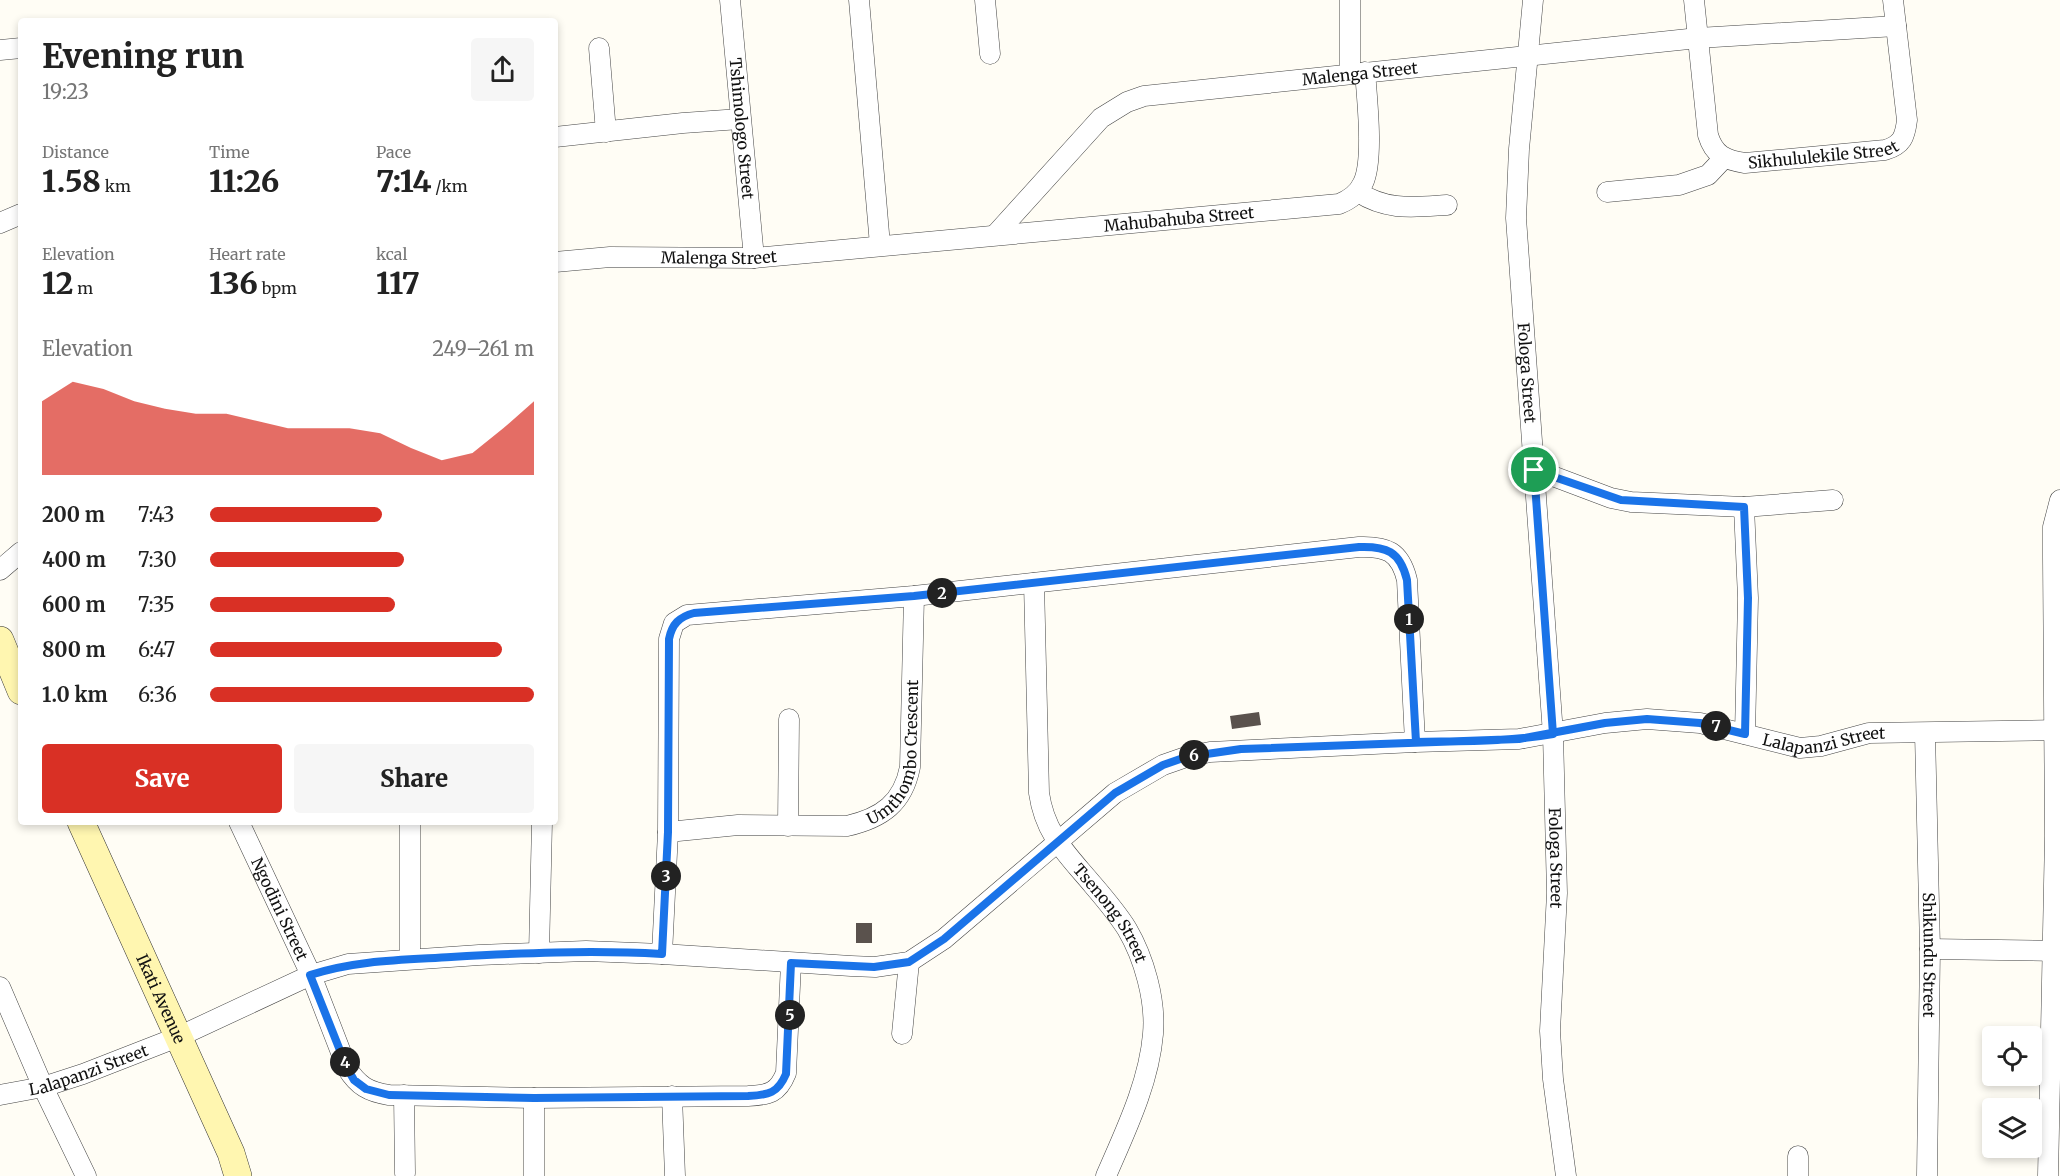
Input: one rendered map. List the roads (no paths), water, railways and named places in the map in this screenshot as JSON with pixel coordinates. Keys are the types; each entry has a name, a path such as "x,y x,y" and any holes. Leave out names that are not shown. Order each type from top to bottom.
{"street":[{"name":"Tshimologo Street","path":"730,0 754,258"},
{"path":"859,0 880,245"},
{"path":"985,0 990,54"},
{"path":"1350,0 1357,72 1368,120 1367,170 1364,183 1358,192 1372,202 1396,207 1447,206"},
{"name":"Fologa Street","path":"1533,0 1516,183 1516,218 1553,734 1557,893 1550,1031 1553,1079 1566,1176"},
{"path":"1694,0 1708,135 1711,146 1724,158"},
{"name":"Sikhululekile Street","path":"1607,192 1679,184 1708,175 1724,158 1745,163 1885,150 1899,144 1904,138 1906,120 1893,0"},
{"name":"Malenga Street","path":"558,262 610,257 754,258 996,234 1086,134 1108,113 1127,102 1144,96 1698,38 1896,26"},
{"path":"0,51 18,48"},
{"path":"598,48 606,132"},
{"path":"558,137 740,119"},
{"name":"Mahubahuba Street","path":"996,234 1325,206 1347,201 1358,192"},
{"path":"0,223 18,215"},
{"path":"1534,470 1621,500 1744,507 1833,500"},
{"path":"2048,1176 2056,951 2057,730 2053,547 2055,514 2060,500"},
{"path":"1744,507 1748,598 1745,734"},
{"path":"662,954 668,832 669,639 674,623 694,613 914,596 1378,546 1390,551 1404,569 1407,580 1416,742"},
{"path":"0,570 18,555"},
{"name":"Tsenong Street","path":"1034,583 1039,793 1045,820 1057,841 1128,930 1142,966 1153,1008 1153,1035 1144,1073 1136,1101 1106,1176"},
{"name":"Umthombo Crescent","path":"668,832 719,826 832,827 864,822 879,816 891,806 901,794 910,767 914,596"},
{"path":"0,640 18,683"},
{"path":"788,826 789,719"},
{"name":"Lalapanzi Street","path":"0,1095 43,1087 83,1074 178,1037 310,975 348,964 410,959 614,951 874,967 909,962 944,939 1115,793 1163,765 1186,757 1241,749 1496,740 1553,734 1605,723 1647,719 1700,723 1788,746 1810,748 1869,733 2057,730"},
{"name":"Shikundu Street","path":"1925,733 1930,949 1927,1176"},
{"name":"Ikati Avenue","path":"82,825 231,1153 238,1176"},
{"name":"Ngodini Street","path":"240,825 310,975 347,1068 354,1080 366,1089 377,1093 534,1098 760,1096 778,1089 786,1074 791,963"},
{"path":"410,825 410,959"},
{"path":"539,953 542,825"},
{"path":"1930,949 2056,951"},
{"path":"902,1034 909,962"},
{"path":"0,987 43,1087 86,1176"},
{"path":"404,1095 405,1173"},
{"path":"672,1096 675,1176"},
{"path":"534,1098 534,1176"},
{"path":"1798,1156 1798,1176"}]}
